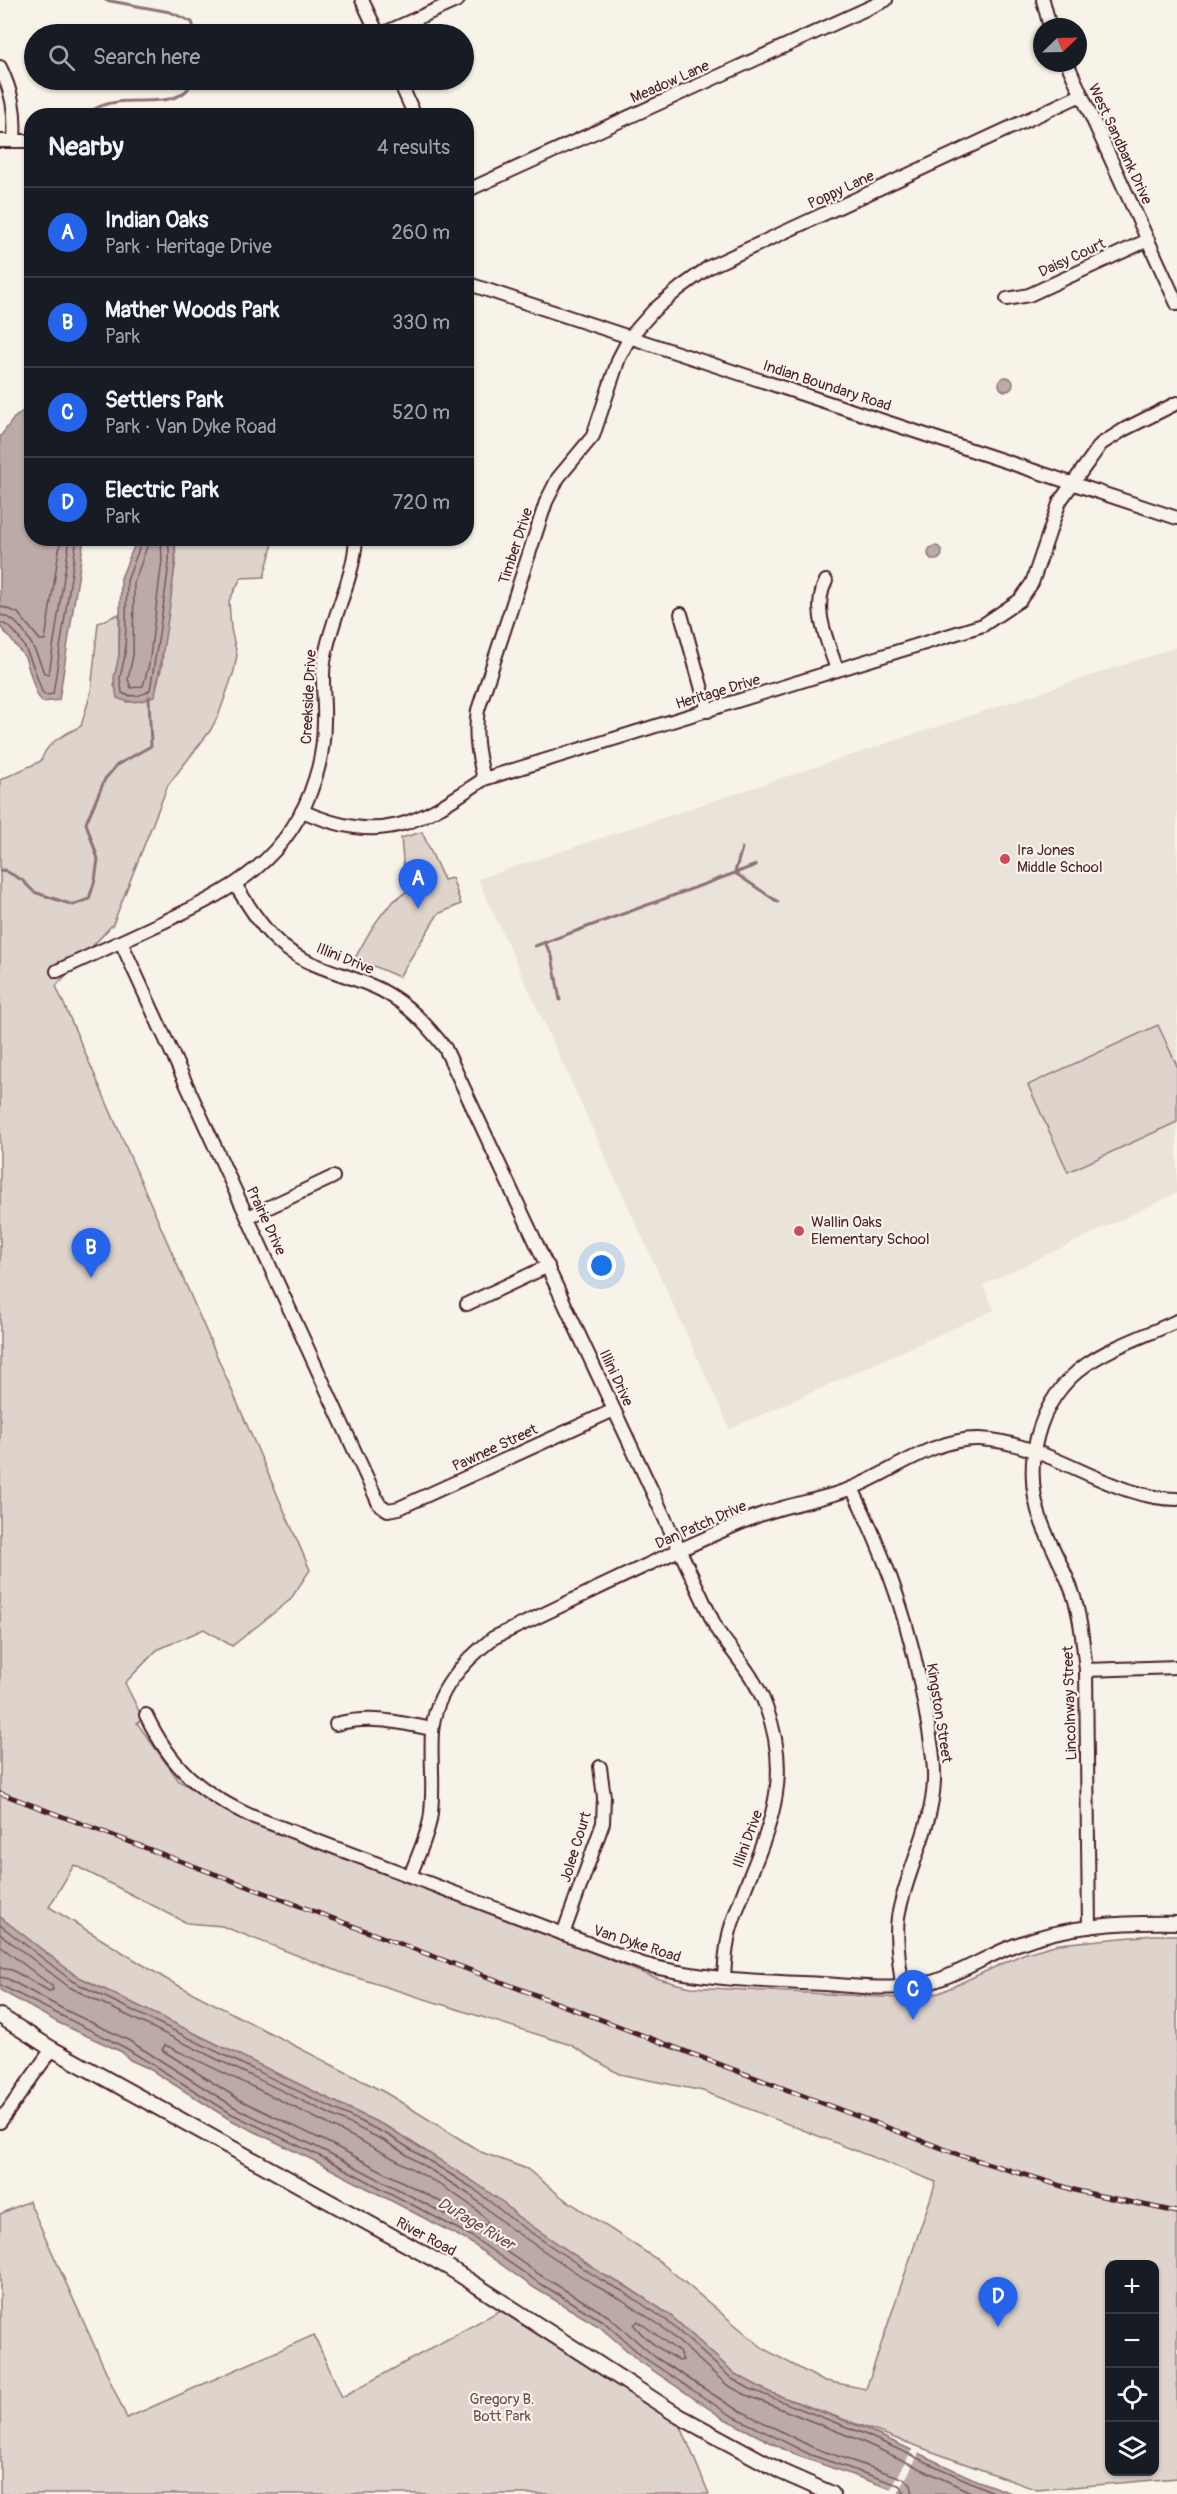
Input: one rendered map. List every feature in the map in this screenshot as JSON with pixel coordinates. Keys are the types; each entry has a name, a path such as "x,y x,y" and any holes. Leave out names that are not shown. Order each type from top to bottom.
{"street":[{"path":"362,0 375,24"},
{"path":"403,24 458,0"},
{"name":"Meadow Lane","path":"474,187 886,0"},
{"path":"1043,0 1048,18"},
{"path":"0,67 11,89 16,115 14,139"},
{"name":"West Sandbank Drive","path":"1070,72 1177,304"},
{"path":"403,90 411,108"},
{"name":"Poppy Lane","path":"630,337 654,310 709,267 1081,95"},
{"path":"0,141 24,140"},
{"name":"Daisy Court","path":"1007,299 1029,295 1148,240"},
{"name":"Indian Boundary Road","path":"474,286 1177,518"},
{"name":"Timber Drive","path":"484,779 476,748 475,728 478,710 546,502 558,478 593,436 619,358 630,337"},
{"name":"Heritage Drive","path":"302,811 329,823 354,828 386,827 406,823 433,813 484,779 983,625 1020,600 1032,583 1060,501 1101,444 1125,429 1177,403"},
{"name":"Creekside Drive","path":"57,971 236,886 263,864 282,843 302,811 315,779 324,723 323,665 329,633 347,584 356,546"},
{"path":"826,581 821,591 819,609 837,669"},
{"path":"681,614 708,711"},
{"name":"Illini Drive","path":"236,886 255,916 278,942 305,960 379,989 407,1006 446,1048 717,1630 755,1684 766,1707 775,1738 778,1769 777,1798 772,1822 730,1930 724,1977"},
{"name":"Prairie Drive","path":"121,942 379,1504 388,1510"},
{"path":"248,1217 333,1177"},
{"path":"467,1304 548,1266"},
{"name":"Lincolnway Street","path":"1089,1927 1086,1670 1082,1632 1073,1594 1041,1522 1035,1499 1034,1450 1040,1424 1049,1404 1068,1379 1088,1364 1177,1321"},
{"name":"Pawnee Street","path":"388,1510 399,1508 614,1410"},
{"name":"Dan Patch Drive","path":"410,1876 430,1820 432,1730 450,1681 472,1656 493,1638 679,1550 759,1515 852,1488 946,1444 976,1439 999,1441 1034,1450 1143,1495 1177,1499"},
{"name":"Kingston Street","path":"852,1488 886,1561 899,1599 919,1672 931,1740 934,1781 929,1815 922,1843 905,1888 898,1919 902,1986"},
{"path":"1086,1670 1177,1667"},
{"name":"Van Dyke Road","path":"146,1715 160,1744 182,1771 225,1804 562,1934 652,1967 678,1974 878,1987 902,1986 931,1982 1016,1945 1049,1934 1089,1927 1177,1923"},
{"path":"336,1724 357,1719 381,1718 432,1730"},
{"name":"Jolee Court","path":"562,1934 603,1823 604,1797 600,1767"},
{"name":"River Road","path":"0,2016 52,2049 448,2267 679,2416 782,2472 832,2494"},
{"path":"0,2122 52,2049"}],"shaded area":[{"path":"1177,647 1177,1193 983,1285 994,1310 730,1429 478,879"}],"green space":[{"path":"175,546 272,546 264,577 241,578 229,601 231,629 237,655 219,714 210,731 168,785 113,924 56,986 310,1570 290,1600 232,1646 204,1629 157,1650 125,1683 143,1719 137,1723 179,1781 249,1821 582,1946 635,1970 691,1987 902,1998 939,1993 1023,1954 1058,1944 1153,1935 1177,1935 1177,2478 1037,2490 769,2392 735,2374 670,2315 604,2275 517,2216 477,2184 391,2129 75,1975 0,1917 0,780 41,761 47,748 62,736 81,726 91,692 98,623 119,614 119,655 114,686 127,702 141,701 157,684 162,666 164,634 176,561","holes":["74,1865 187,1923 222,1926 345,1974 571,2045 619,2074 703,2091 936,2182 866,2389 821,2380 764,2349 658,2260 563,2198 527,2169 481,2152 386,2093 166,1979 49,1907"]},
{"path":"422,832 444,880 452,878 461,904 438,914 399,977 355,958 383,913 406,892 401,838"},
{"path":"1158,1025 1177,1066 1177,1122 1068,1172 1028,1085"},
{"name":"Gregory B. Bott Park","path":"29,2201 127,2418 314,2335 342,2397 506,2307 677,2417 709,2494 0,2494 0,2214"}],"water":[{"path":"1006,377 1011,379 1013,384 1011,389 1006,391 1001,389 999,384 1001,379"},
{"path":"24,410 24,546 83,546 59,700 43,702 37,695 25,657 0,626 0,437 14,418"},
{"path":"134,546 175,546 169,613 155,696 141,701 132,702 117,698 114,678 119,655 121,578"},
{"path":"932,546 938,546 942,553 938,560 932,560 928,556 928,550"},
{"name":"DuPage River","path":"0,1917 75,1975 391,2129 477,2184 504,2203 517,2216 604,2275 670,2315 735,2374 769,2392 864,2428 978,2481 1014,2494 906,2494 793,2454 723,2418 639,2361 600,2327 533,2287 468,2241 229,2119 148,2068 130,2060 122,2052 59,2023 0,1990"}],"pier":[{"path":"914,2446 921,2449 898,2494 890,2491"}],"waterway":[{"path":"105,0 170,12 193,24"},
{"path":"97,108 127,101 171,99 187,90"},
{"path":"0,871 4,870 22,880 34,892 73,905 89,899 98,859 86,823 105,779 117,765 151,746 149,697"},
{"path":"735,872 742,848"},
{"path":"735,873 756,865"},
{"path":"535,946 735,873 778,902"},
{"path":"545,943 552,956 560,1000"}],"railway":[{"path":"0,1793 960,2155 1078,2191 1177,2212"}],"place":[{"name":"Ira Jones Middle School","path":"1005,859"},
{"name":"Indian Oaks","path":"418,909"},
{"name":"Wallin Oaks Elementary School","path":"799,1231"},
{"name":"Mather Woods Park","path":"91,1278"},
{"name":"Settlers Park","path":"913,2020"},
{"name":"Electric Park","path":"998,2327"}]}
